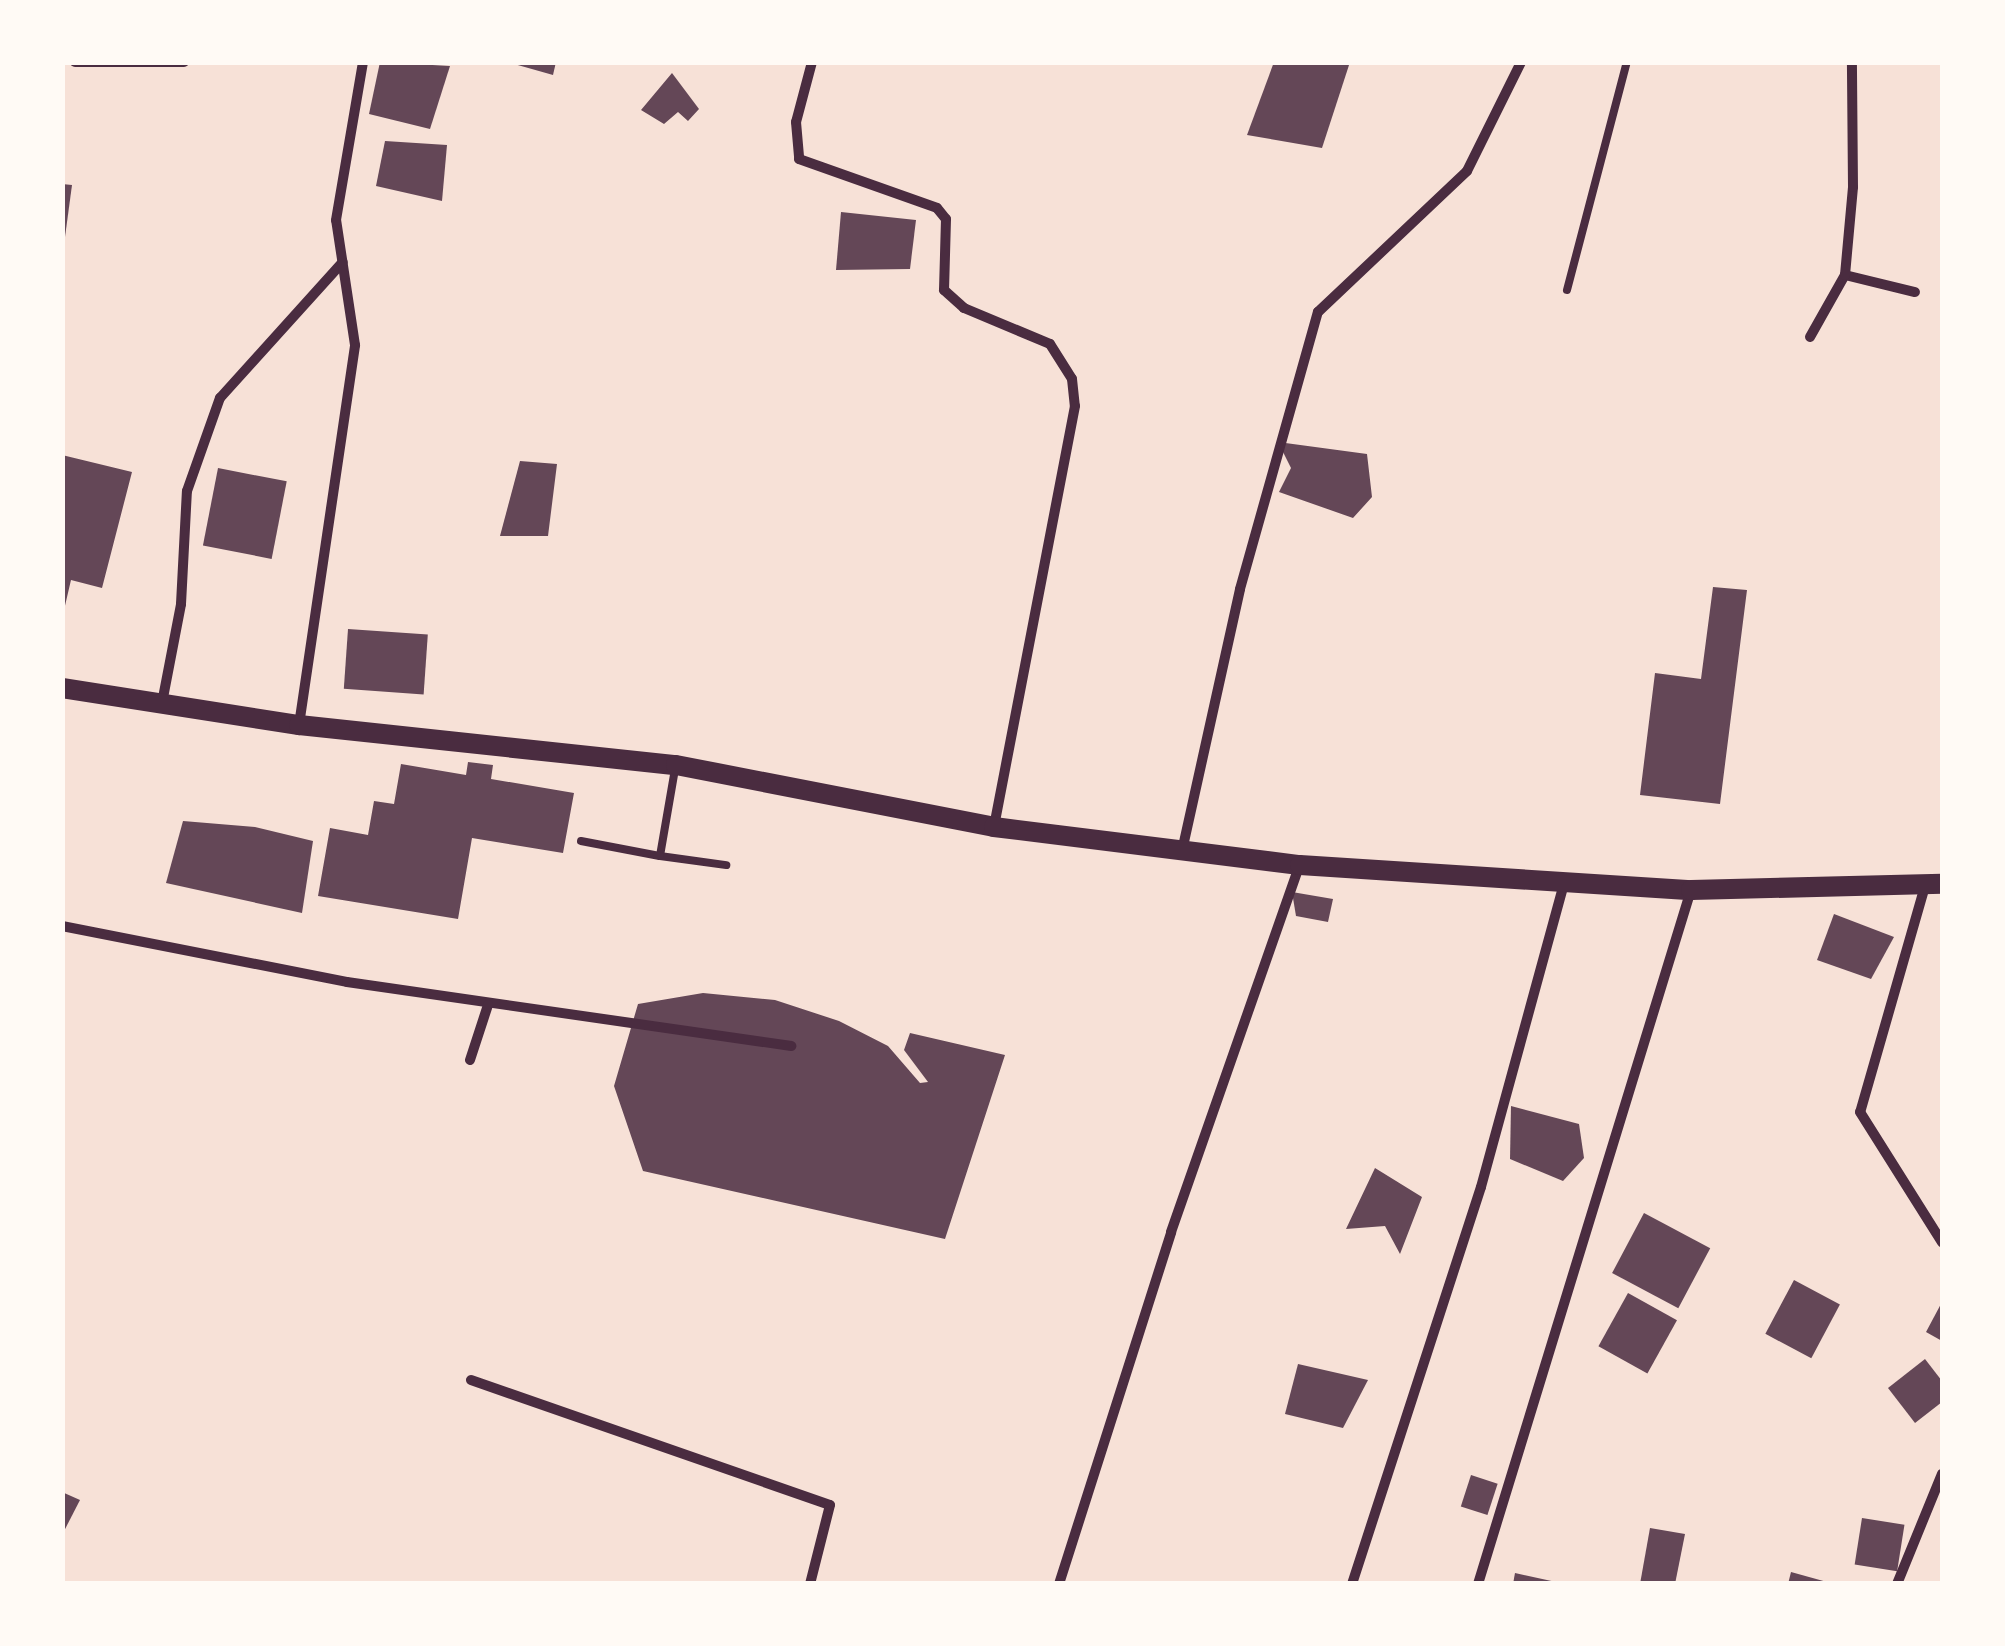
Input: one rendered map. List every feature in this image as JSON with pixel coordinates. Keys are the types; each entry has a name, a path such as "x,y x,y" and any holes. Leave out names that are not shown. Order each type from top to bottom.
{"main road":[{"path":"62,688 298,725 676,765 994,828 1182,852 1300,864 1692,890 1934,884"}],"street":[{"path":"75,62 184,62"},
{"path":"298,725 355,345 336,220 362,62"},
{"path":"812,62 796,122 800,159 936,208 946,220 944,290 964,308 1050,344 1072,378 1075,406 994,828"},
{"path":"1182,852 1240,589 1318,312 1467,171 1521,62"},
{"path":"1810,338 1845,275 1853,187 1852,62"},
{"path":"162,704 180,604 187,491 220,398 343,262"},
{"path":"1845,275 1915,292"},
{"path":"1060,1584 1171,1232 1300,864"},
{"path":"1352,1584 1482,1186 1564,883"},
{"path":"1934,884 1860,1112 1942,1242"},
{"path":"1478,1584 1692,890"},
{"path":"62,926 488,1005 790,1046"},
{"path":"470,1060 488,1005"},
{"path":"471,1380 830,1504 810,1584"},
{"path":"1897,1584 1942,1474"}],"lane":[{"path":"1567,290 1627,62"},
{"path":"660,856 676,765"},
{"path":"580,841 726,866"}],"building":[{"path":"380,62 450,66 430,129 369,114"},
{"path":"507,62 556,62 553,75"},
{"path":"1274,62 1350,62 1322,148 1247,135"},
{"path":"672,73 699,109 688,121 678,112 664,124 641,110"},
{"path":"385,141 447,145 442,201 376,186"},
{"path":"62,184 72,185 65,237 62,237"},
{"path":"841,212 916,220 910,269 836,270"},
{"path":"1278,442 1367,454 1372,497 1353,518 1279,492 1291,468"},
{"path":"62,455 132,472 102,588 71,580 64,610"},
{"path":"520,461 557,464 548,536 500,536"},
{"path":"218,468 287,481 272,559 203,546"},
{"path":"1713,587 1747,590 1720,804 1640,795 1655,673 1701,679"},
{"path":"348,629 428,635 424,694 344,689"},
{"path":"468,762 493,765 491,779 574,793 563,853 472,838 458,919 318,896 330,828 368,835 374,801 394,804 401,764 466,775"},
{"path":"183,821 255,827 313,841 302,913 166,883"},
{"path":"1292,892 1333,899 1328,922 1296,916"},
{"path":"1834,914 1894,937 1871,979 1817,960"},
{"path":"703,993 775,1000 839,1021 888,1046 920,1083 928,1082 904,1050 910,1033 1005,1055 945,1239 643,1171 614,1086 638,1004"},
{"path":"1511,1106 1579,1124 1584,1158 1563,1181 1510,1159"},
{"path":"1375,1168 1422,1197 1400,1254 1385,1226 1346,1229"},
{"path":"1644,1213 1710,1248 1678,1308 1612,1273"},
{"path":"1794,1280 1840,1304 1811,1358 1765,1334"},
{"path":"1628,1293 1677,1320 1647,1374 1598,1346"},
{"path":"1942,1302 1942,1341 1926,1332"},
{"path":"1925,1359 1942,1381 1942,1402 1915,1423 1888,1388"},
{"path":"1298,1364 1368,1380 1343,1428 1285,1414"},
{"path":"1471,1475 1498,1484 1487,1515 1461,1506"},
{"path":"62,1492 80,1500 62,1535"},
{"path":"1862,1518 1904,1525 1897,1571 1855,1564"},
{"path":"1650,1528 1685,1534 1675,1584 1640,1584"},
{"path":"1791,1572 1827,1582 1827,1584 1788,1584"},
{"path":"1515,1573 1556,1582 1556,1584 1513,1584"}]}
